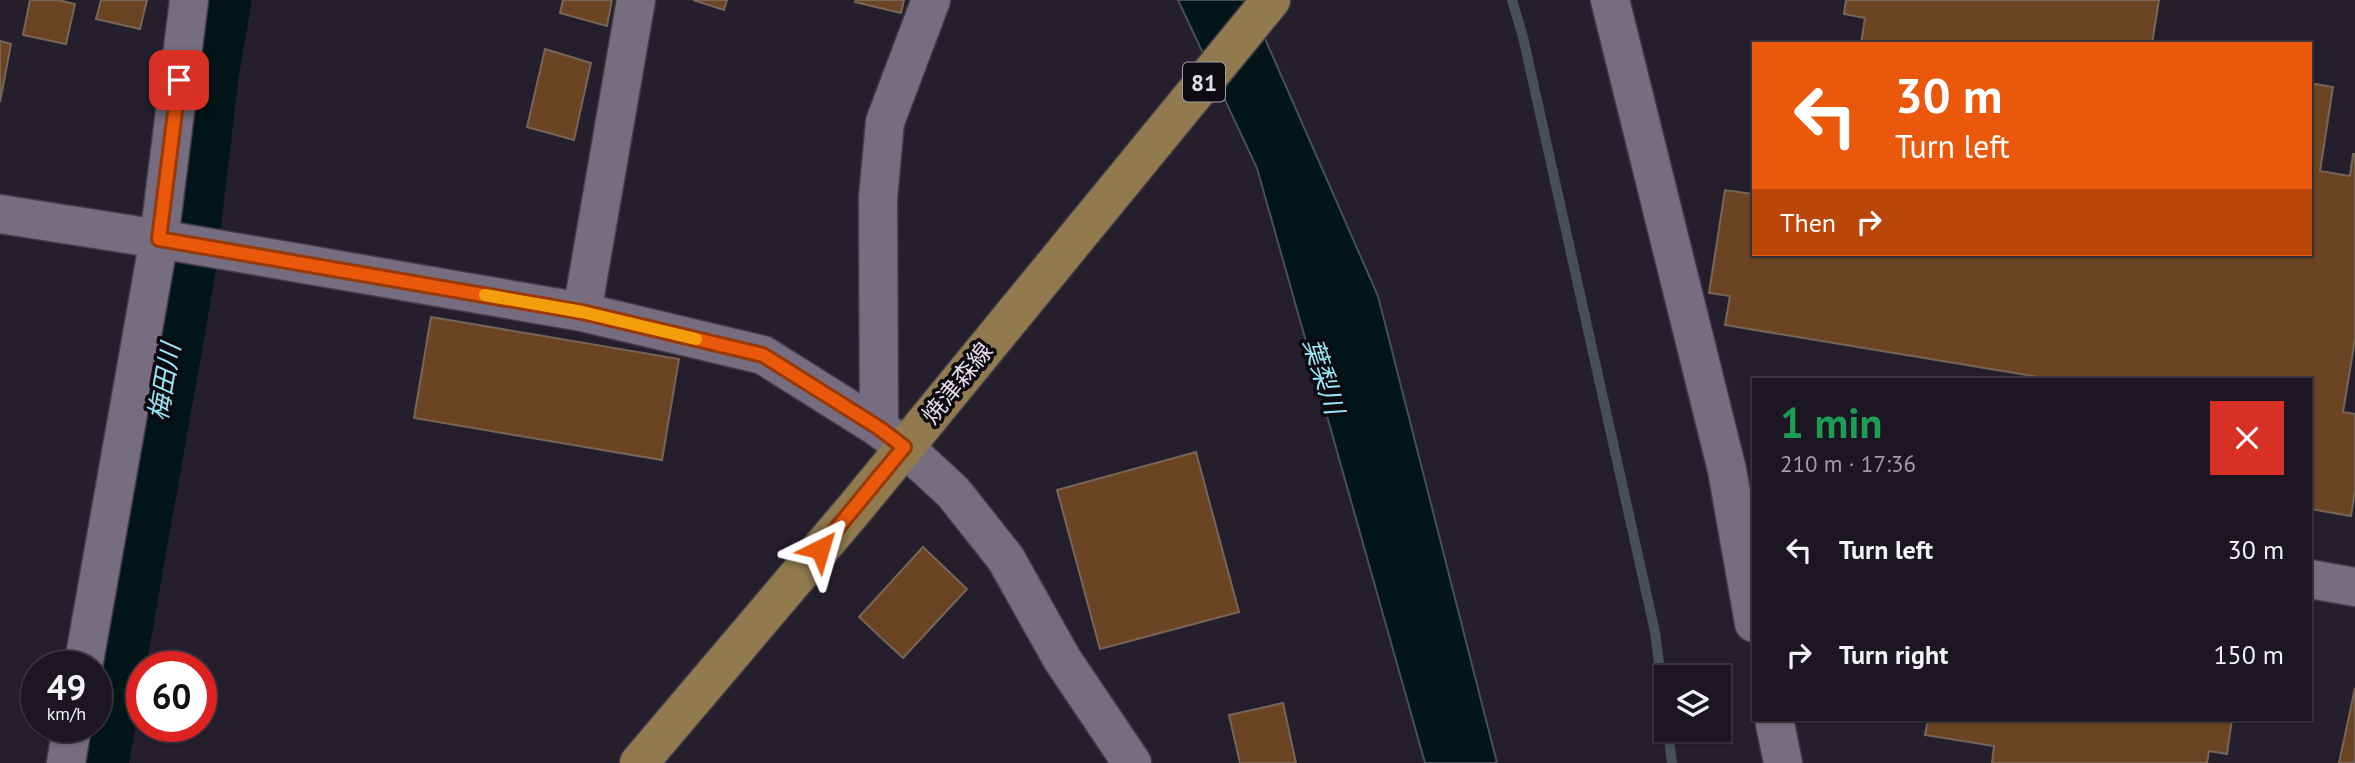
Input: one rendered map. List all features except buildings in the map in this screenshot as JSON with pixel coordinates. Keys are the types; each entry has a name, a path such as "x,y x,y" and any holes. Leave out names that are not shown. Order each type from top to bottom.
{"main road":[{"name":"焼津森線","path":"639,763 892,437 1136,164 1271,0"}],"street":[{"path":"86,651 159,239 190,0"},
{"path":"582,312 636,0"},
{"path":"892,437 877,198 885,121 931,0"},
{"path":"1610,0 1740,473 1752,601"},
{"path":"0,214 582,312 763,355 892,437 953,492 1006,559 1062,659 1132,763"},
{"path":"2312,579 2355,587"},
{"path":"1774,721 1783,763"},
{"path":"66,763 69,742"}],"water":[{"name":"葉梨川","path":"1178,0 1248,0 1378,296 1497,763 1425,763 1257,168"}],"waterway":[{"name":"梅田川","path":"97,763 184,271 207,76 220,0"},
{"path":"1512,0 1523,37 1655,632 1659,665"},
{"path":"1669,742 1672,763"}],"slow traffic":[{"path":"485,295 582,312 696,339"}],"route":[{"path":"179,80 159,239 582,312 763,355 879,428 904,447 820,549"}]}
